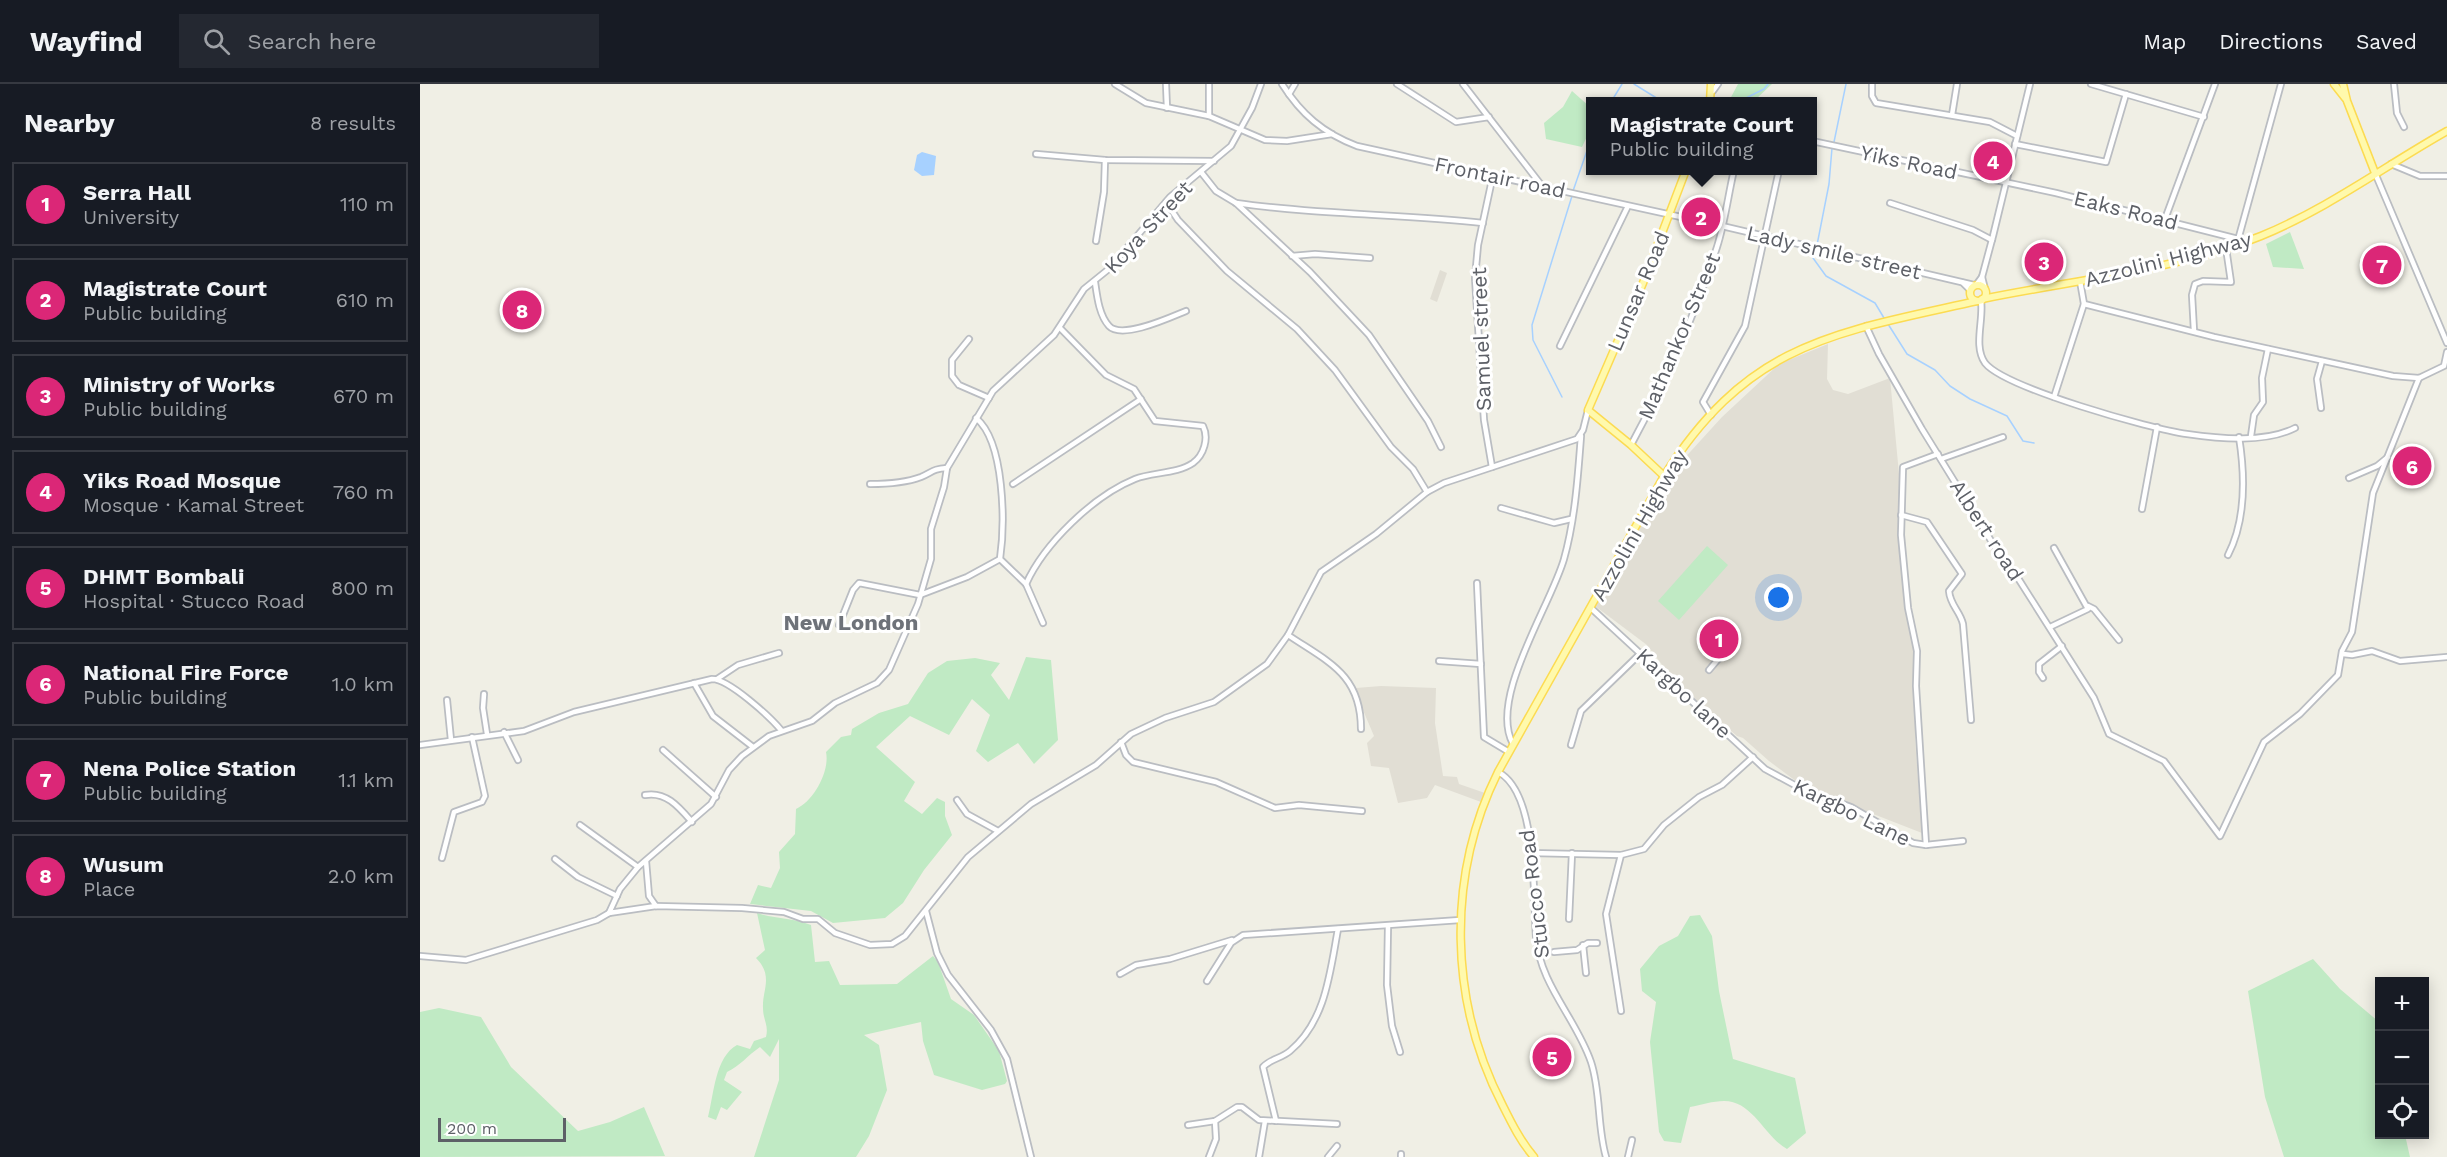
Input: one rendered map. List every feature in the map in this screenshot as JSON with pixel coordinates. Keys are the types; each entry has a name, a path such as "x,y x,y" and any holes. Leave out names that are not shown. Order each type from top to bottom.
{"main road":[{"path":"2334,84 2347,101"},
{"path":"2343,84 2347,101 2375,173"},
{"name":"Azzolini Highway","path":"1534,1157 1527,1154 1493,1087 1476,1041 1465,987 1460,920 1469,851 1480,813 1513,744 1664,476 1681,449 1711,415 1739,386 1775,361 1815,342 1866,326 1962,304 2080,281 2226,248 2321,207 2447,131"},
{"name":"Lunsar Road","path":"1588,410 1630,315 1685,175"},
{"path":"1972,288 1980,300 1985,290"},
{"path":"1972,288 1985,290 1998,296"},
{"path":"1962,304 1972,288"},
{"path":"1588,410 1664,476"}],"street":[{"path":"1116,84 1139,100 1209,116 1265,140 1276,142 1332,135"},
{"path":"1166,84 1167,108"},
{"path":"1209,84 1209,116"},
{"name":"Koya Street","path":"609,913 617,896 638,867 692,822 716,797 735,762 753,747 781,730 807,724 835,703 858,694 883,678 896,657 931,559 931,529 944,488 947,468 995,388 1060,328 1077,297 1135,241 1166,202 1230,146 1257,98 1261,84"},
{"name":"Frontair road","path":"1282,84 1304,115 1332,135 1367,149 1670,215"},
{"path":"1289,94 1295,84"},
{"path":"1398,84 1456,122 1489,117"},
{"path":"1463,84 1542,186"},
{"path":"1712,87 1718,84"},
{"path":"1872,84 1872,96 1876,103 1990,122 2017,136"},
{"path":"1952,115 1957,84"},
{"path":"1972,288 1982,277 2030,86 2021,84"},
{"path":"2091,84 2204,117"},
{"path":"2165,219 2215,84"},
{"path":"2237,242 2281,84"},
{"path":"2394,84 2397,113 2404,127"},
{"path":"2015,144 2106,162 2126,94"},
{"name":"Yiks Road","path":"1817,142 2006,183"},
{"path":"1036,154 1105,160 1214,161"},
{"path":"1096,241 1104,192 1105,160"},
{"path":"2391,164 2420,176 2447,176"},
{"path":"1201,172 1216,191 1236,203 1292,256 1369,335 1428,421 1441,447"},
{"path":"2375,173 2447,343"},
{"name":"Samuel street","path":"1492,175 1476,278 1484,420 1492,467"},
{"name":"Mathankor Street","path":"1631,445 1689,322 1722,226 1733,175"},
{"path":"1711,415 1703,402 1744,326 1778,175"},
{"name":"Eaks Road","path":"2006,183 2165,219 2237,242"},
{"path":"1166,202 1188,231 1227,271 1297,329 1335,369 1391,447 1413,469 1427,492"},
{"path":"1236,203 1357,215 1437,218 1483,223"},
{"path":"1890,203 1973,230 1992,240"},
{"path":"1560,346 1628,206"},
{"name":"Lady smile street","path":"1670,215 1963,283 1972,288"},
{"path":"2194,332 2192,295 2196,284 2203,281 2231,282 2226,248"},
{"path":"1292,256 1315,254 1370,258"},
{"path":"1982,277 1985,290"},
{"path":"2055,397 2084,304 2080,281"},
{"path":"1095,282 1099,306 1109,326 1115,329 1125,331 1145,327 1186,311"},
{"path":"1980,300 1979,342 1985,362 1995,372 2012,382 2055,397 2185,434 2274,437 2295,428"},
{"path":"2084,304 2194,332 2393,376 2419,378 2444,366 2447,361 2447,352"},
{"name":"Albert road","path":"1866,326 1879,354 1998,552 2016,575 2062,646 2079,678 2094,698 2109,734 2164,761 2220,836 2264,742 2300,714 2338,675 2343,654"},
{"path":"1026,584 1035,564 1062,533 1106,496 1136,478 1183,468 1201,454 1205,442 1203,426 1157,422 1134,389 1106,375 1060,328"},
{"path":"969,339 952,360 952,376 959,385 989,398"},
{"path":"2251,436 2254,415 2263,402 2262,378 2268,349"},
{"path":"2321,408 2317,379 2322,361"},
{"path":"2419,378 2373,493 2352,632 2344,645 2343,654 2352,655 2372,651 2400,661 2447,657"},
{"path":"1013,484 1141,399"},
{"path":"1513,744 1506,724 1516,675 1529,639 1556,584 1568,541 1581,436 1588,410"},
{"path":"976,418 986,427 995,452 1002,503 1000,559 1026,584 1043,623"},
{"path":"2142,509 2157,427"},
{"path":"420,956 466,960 512,948 597,920 609,913 656,906 718,906 784,912 803,919 818,919 835,933 870,945 898,942 911,931 955,871 1031,804 1096,765 1131,734 1165,718 1214,702 1267,664 1288,635 1322,572 1376,534 1427,492 1455,479 1570,442 1581,436"},
{"path":"1926,845 1916,686 1917,651 1908,608 1901,515 1903,467 2003,437"},
{"path":"2228,555 2237,535 2245,479 2239,437"},
{"path":"2349,478 2377,466 2388,457"},
{"path":"870,484 888,485 922,476 931,469 947,468"},
{"path":"1501,508 1554,523 1571,519"},
{"path":"1901,515 1927,522 1962,574 1949,591 1951,603 1964,624 1971,720"},
{"path":"2055,548 2088,606 2094,609 2119,640"},
{"path":"839,625 852,590 859,583 920,595 967,577 1000,559"},
{"path":"1477,583 1484,737 1509,752"},
{"path":"2050,627 2086,611 2088,606"},
{"name":"Kargbo lane","path":"1591,608 1641,652 1764,769 1778,775"},
{"path":"1288,635 1334,666 1353,684 1361,729"},
{"path":"1709,670 1730,645"},
{"path":"2043,678 2039,672 2039,664 2062,646"},
{"path":"1571,745 1575,724 1581,711 1641,652"},
{"path":"420,746 531,729 574,712 717,679 738,665 778,653"},
{"path":"1439,661 1481,664"},
{"path":"717,679 771,718 781,730"},
{"path":"694,683 713,716 753,747"},
{"path":"484,694 483,708 487,734"},
{"path":"447,700 451,740"},
{"path":"504,732 518,760"},
{"path":"442,858 454,812 476,805 485,796 472,738"},
{"path":"1121,742 1126,755 1133,762 1216,782 1275,808 1299,805 1362,811"},
{"path":"663,750 716,797"},
{"path":"1531,853 1622,855 1644,849 1664,825 1699,796 1722,785 1753,757"},
{"name":"Stucco Road","path":"1498,772 1508,778 1522,801 1531,853 1538,956 1555,996 1591,1061 1606,1157"},
{"name":"Kargbo Lane","path":"1778,775 1802,789 1851,807 1908,841 1926,845 1963,841"},
{"path":"645,795 656,793 663,796 676,804 692,822"},
{"path":"957,800 967,813 998,831"},
{"path":"580,825 638,867"},
{"path":"1569,919 1572,853"},
{"path":"1621,1011 1606,914 1622,855"},
{"path":"555,859 578,877 617,896"},
{"path":"646,861 649,896 656,906"},
{"path":"926,911 937,953 948,975 991,1030 1006,1059 1031,1157"},
{"path":"1120,974 1136,965 1170,959 1243,935 1460,920"},
{"path":"1388,926 1387,985 1392,1026 1400,1052"},
{"path":"1276,1121 1263,1067 1291,1051 1314,1024 1323,1001 1338,929"},
{"path":"1207,981 1234,939"},
{"path":"1554,952 1577,950 1583,945 1597,943"},
{"path":"1583,945 1586,972"},
{"path":"1188,1125 1215,1121 1237,1107 1265,1121 1338,1124"},
{"path":"1209,1157 1216,1139 1215,1121"},
{"path":"1259,1157 1265,1121"},
{"path":"1628,1157 1632,1140"},
{"path":"1328,1157 1337,1146"}],"shaded area":[{"path":"1440,270 1447,273 1437,302 1430,299"},
{"path":"1828,344 1827,379 1833,390 1848,394 1890,378 1899,474 1900,551 1915,640 1915,739 1922,833 1804,787 1743,738 1737,736 1676,683 1647,645 1591,603 1670,474 1722,417 1779,364"},
{"path":"1381,686 1436,688 1435,723 1443,776 1457,777 1459,784 1485,793 1481,802 1435,785 1427,798 1398,803 1389,768 1371,766 1367,743 1374,736 1357,696 1356,688"}],"green space":[{"path":"1738,84 1772,84 1758,97 1731,97"},
{"path":"1572,91 1586,103 1586,138 1582,147 1546,139 1544,123 1563,107"},
{"path":"2290,232 2304,269 2273,267 2266,244"},
{"path":"1707,546 1728,565 1679,620 1658,601"},
{"path":"1026,657 1051,660 1058,740 1034,764 1018,743 988,762 976,751 990,715 972,699 949,735 910,716 876,747 915,782 904,801 922,814 937,798 945,802 945,816 952,835 924,870 903,903 885,918 833,923 811,911 750,904 758,885 771,888 780,868 779,852 795,834 796,809 809,799 819,785 826,768 826,752 841,737 851,735 852,729 879,713 908,704 928,673 947,661 975,658 1000,663 991,675 1009,700"},
{"path":"757,913 811,925 815,962 829,961 840,985 897,984 933,956 938,962 951,999 974,1015 999,1051 1007,1081 1005,1084 982,1090 934,1075 923,1041 921,1022 864,1035 879,1045 887,1090 869,1136 856,1157 754,1157 779,1080 779,1039 770,1057 760,1047 727,1072 724,1080 742,1092 727,1110 721,1107 716,1120 708,1117 716,1077 724,1058 737,1045 750,1049 754,1041 766,1037 763,1001 766,977 765,971 756,958 765,950"},
{"path":"1700,915 1712,936 1719,991 1733,1059 1795,1078 1806,1133 1787,1149 1751,1113 1734,1103 1724,1101 1690,1107 1681,1143 1664,1141 1659,1132 1650,1042 1656,1002 1642,991 1640,969 1659,946 1678,936 1690,916"},
{"path":"2313,959 2340,989 2375,1019 2375,1139 2406,1139 2410,1157 2284,1157 2265,1097 2248,991"},
{"path":"439,1008 481,1017 511,1067 578,1131 610,1122 644,1107 665,1156 420,1157 420,1012"}],"water":[{"path":"922,152 936,156 934,175 922,176 914,170 917,155"}],"waterway":[{"path":"1614,97 1622,84"},
{"path":"1634,84 1655,97"},
{"path":"1748,97 1764,89 1768,84"},
{"path":"1834,142 1846,84"},
{"path":"1817,245 1829,184 1832,148"},
{"path":"1573,191 1586,154"},
{"path":"1562,397 1533,340 1532,325 1572,196"},
{"path":"1815,251 1813,258 1826,276 1875,303 1884,318"},
{"path":"1888,324 1907,354 1935,370 1950,386 1970,399 2007,416 2023,441 2034,443"}],"place":[{"name":"Yiks Road Mosque","path":"1993,161"},
{"name":"Magistrate Court","path":"1701,217"},
{"name":"Ministry of Works","path":"2044,262"},
{"name":"Nena Police Station","path":"2382,265"},
{"name":"Wusum","path":"522,310"},
{"name":"National Fire Force","path":"2412,466"},
{"name":"Serra Hall","path":"1719,639"},
{"name":"DHMT Bombali","path":"1552,1057"}],"district":[{"name":"New London","path":"851,622"}]}
